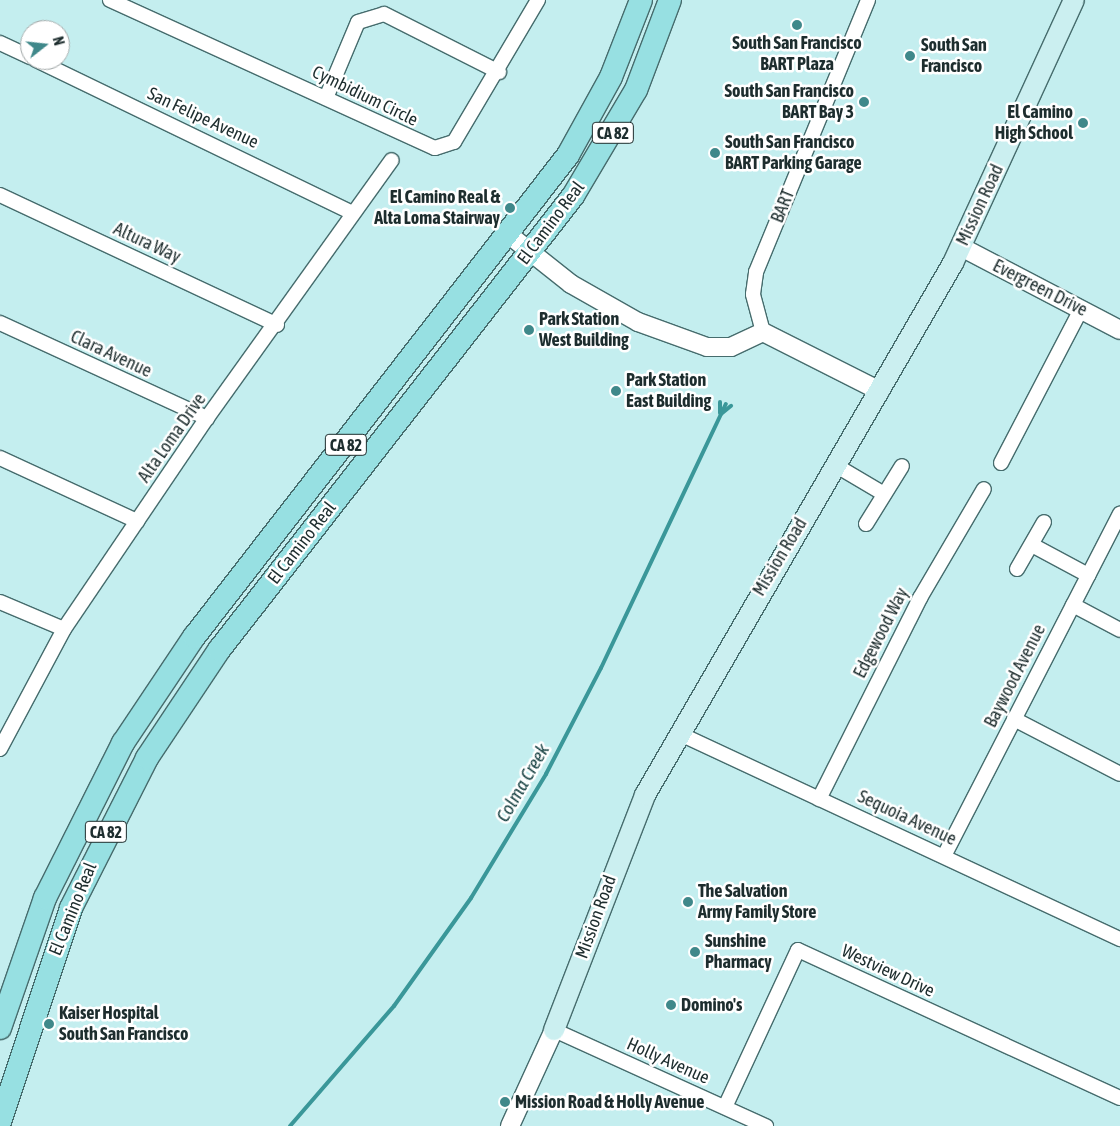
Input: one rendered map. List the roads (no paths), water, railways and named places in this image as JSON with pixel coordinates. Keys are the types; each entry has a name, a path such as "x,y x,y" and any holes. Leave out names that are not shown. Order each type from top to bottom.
{"main road":[{"name":"El Camino Real","path":"0,1028 67,850 123,743 171,669 568,155 588,120 641,0"},
{"name":"El Camino Real","path":"0,1122 6,1083 56,948 88,870 138,773 193,686 333,503 530,252 617,127 643,73 670,0"},
{"name":"Mission Road","path":"554,1030 616,862 678,733 880,391 961,247 1074,0"},
{"path":"320,477 333,503"},
{"path":"171,669 193,686"}],"street":[{"name":"Cymbidium Circle","path":"110,0 435,148 454,142 499,72 538,0"},
{"name":"BART","path":"763,332 753,294 756,272 868,0"},
{"path":"326,98 358,22 384,14 499,72"},
{"path":"0,43 20,52"},
{"name":"San Felipe Avenue","path":"57,70 352,213"},
{"name":"Alta Loma Drive","path":"0,749 64,630 207,418 277,326 352,213 392,160"},
{"name":"Altura Way","path":"0,195 277,326"},
{"path":"508,234 530,252 605,305 692,342 731,347 763,332 880,391"},
{"name":"Evergreen Drive","path":"961,247 1120,330"},
{"path":"1002,463 1081,309"},
{"name":"Clara Avenue","path":"0,324 207,418"},
{"path":"0,458 137,521"},
{"path":"835,465 884,494"},
{"path":"866,524 902,466"},
{"name":"Edgewood Way","path":"818,798 920,598 984,489"},
{"name":"Baywood Avenue","path":"944,856 1120,514"},
{"path":"1017,569 1044,522"},
{"path":"1032,545 1088,575"},
{"path":"0,602 64,630"},
{"path":"1073,605 1120,630"},
{"path":"1014,719 1120,774"},
{"name":"Sequoia Avenue","path":"678,733 1120,939"},
{"name":"Westview Drive","path":"726,1107 798,950 1120,1098"},
{"name":"Holly Avenue","path":"554,1030 765,1126"},
{"name":"Mission Road","path":"510,1126 554,1030"}],"waterway":[{"name":"Colma Creek","path":"720,402 720,413"},
{"name":"Colma Creek","path":"290,1126 394,1006 471,898 546,774 601,668 726,404"},
{"name":"Colma Creek","path":"721,414 731,406"}],"place":[{"name":"South San Francisco BART Plaza","path":"797,25"},
{"name":"South San Francisco","path":"910,56"},
{"name":"South San Francisco BART Bay 3","path":"864,102"},
{"name":"El Camino High School","path":"1083,123"},
{"name":"South San Francisco BART Parking Garage","path":"715,153"},
{"name":"El Camino Real & Alta Loma Stairway","path":"510,208"},
{"name":"Park Station West Building","path":"529,330"},
{"name":"Park Station East Building","path":"616,391"},
{"name":"The Salvation Army Family Store","path":"688,902"},
{"name":"Sunshine Pharmacy","path":"695,952"},
{"name":"Domino's","path":"671,1005"},
{"name":"Kaiser Hospital South San Francisco","path":"49,1024"},
{"name":"Mission Road & Holly Avenue","path":"505,1102"}]}
